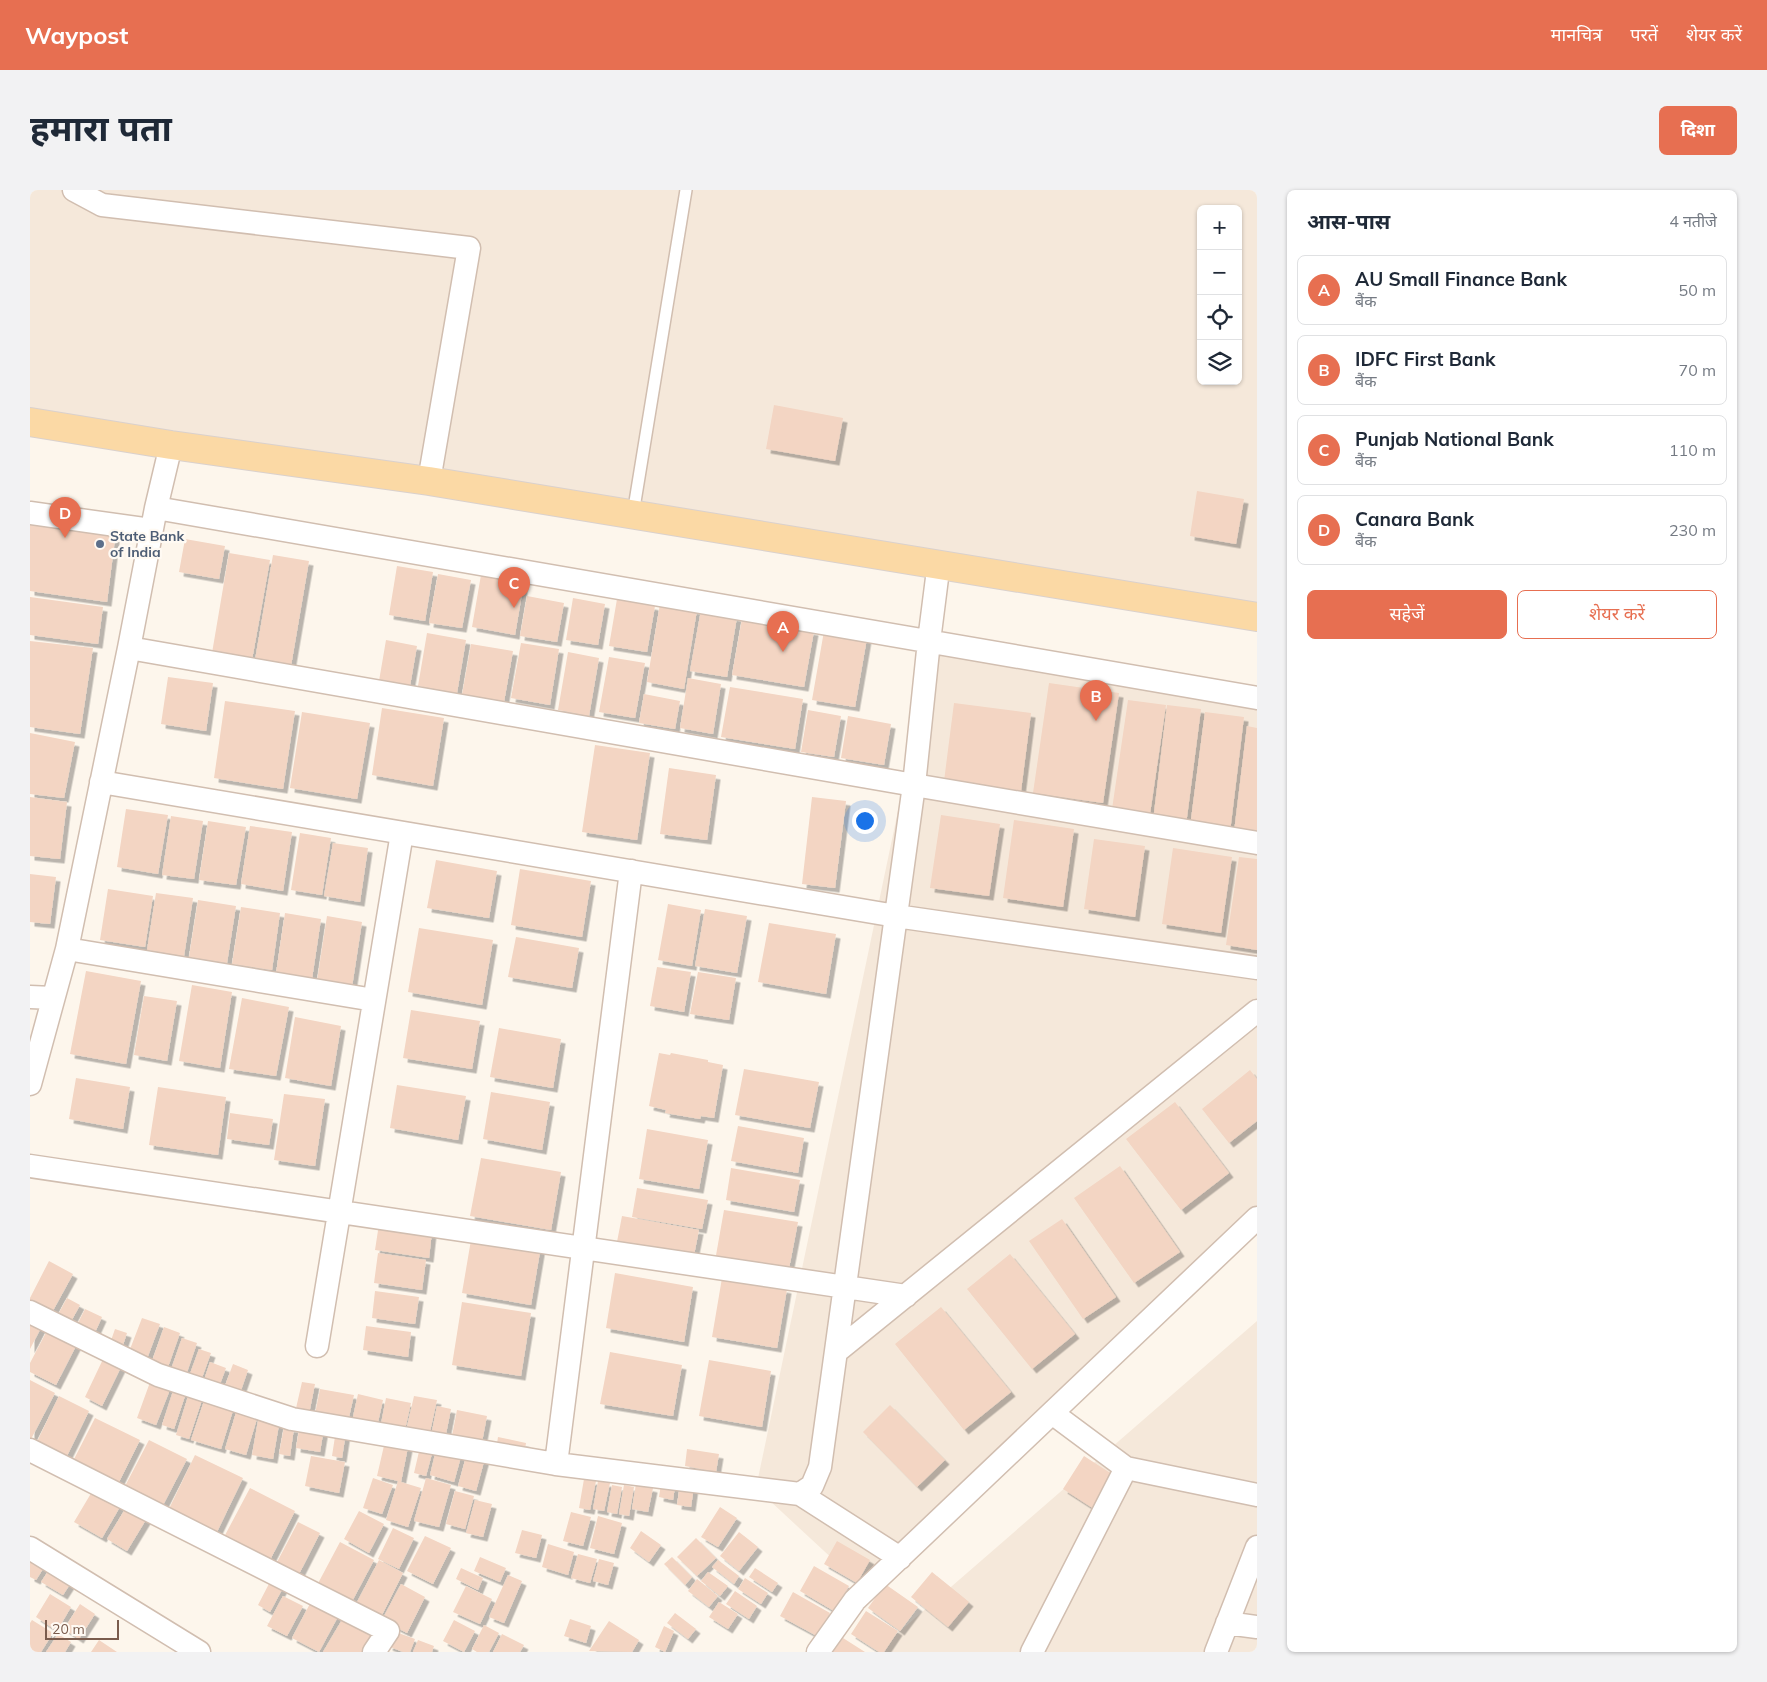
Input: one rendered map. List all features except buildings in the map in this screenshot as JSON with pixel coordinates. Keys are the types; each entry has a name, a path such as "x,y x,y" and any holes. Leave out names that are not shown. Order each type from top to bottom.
{"main road":[{"path":"30,422 169,451 1257,631"},
{"path":"30,438 169,451 429,481 1257,617"}],"street":[{"path":"74,190 102,205 469,248 429,481"},
{"path":"30,1084 66,949 130,648 151,530 169,451"},
{"path":"156,508 1257,698"},
{"path":"30,513 151,530"},
{"path":"800,1494 812,1486 820,1467 914,785 937,578"},
{"path":"130,648 1257,843"},
{"path":"101,782 896,916 1257,968"},
{"path":"317,1346 402,832"},
{"path":"556,1464 631,871"},
{"path":"66,949 374,1000"},
{"path":"30,997 54,998"},
{"path":"836,1352 1257,1011"},
{"path":"30,1166 906,1296"},
{"path":"818,1652 855,1600 1257,1218"},
{"path":"30,1312 158,1375 292,1419 556,1464 800,1494 900,1558"},
{"path":"1052,1412 1126,1468 1257,1495"},
{"path":"30,1450 388,1631 374,1652"},
{"path":"1032,1652 1126,1468"},
{"path":"1216,1652 1257,1547"},
{"path":"30,1548 200,1652"},
{"path":"1227,1623 1257,1627"}],"lane":[{"path":"633,514 686,190"}],"shaded area":[{"path":"30,190 1257,190 1257,616 30,421"},
{"path":"934,639 1257,693 1257,1228 864,1588 756,1488"},
{"path":"1257,1321 1257,1652 876,1652"}],"place":[{"name":"Canara Bank","path":"65,538"},
{"name":"State Bank of India","path":"100,544"},
{"name":"Punjab National Bank","path":"514,608"},
{"name":"AU Small Finance Bank","path":"783,652"},
{"name":"IDFC First Bank","path":"1096,721"}]}
